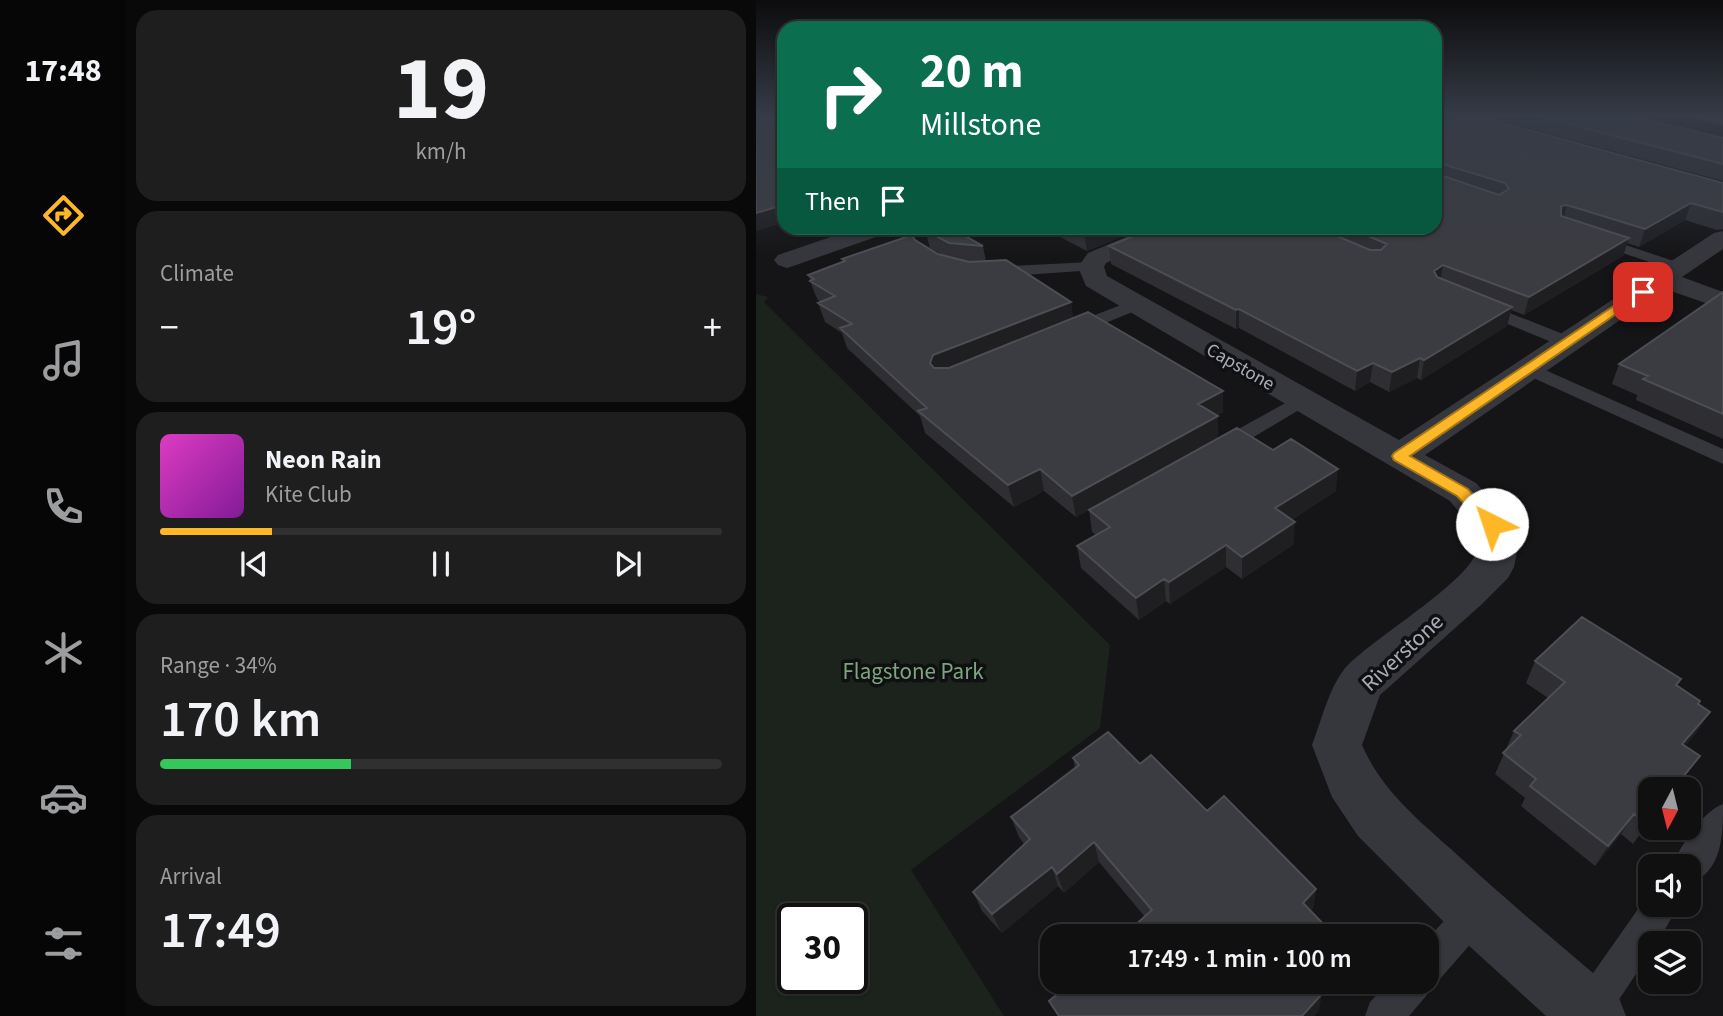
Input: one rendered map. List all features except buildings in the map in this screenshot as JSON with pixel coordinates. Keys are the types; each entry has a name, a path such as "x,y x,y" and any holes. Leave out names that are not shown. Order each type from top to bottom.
{"street":[{"path":"787,260 858,235"},
{"path":"1091,267 1097,258 1108,251 1149,235"},
{"path":"1399,456 1723,238"},
{"name":"Capstone","path":"1091,267 1096,280 1134,305 1399,456"},
{"path":"1670,273 1723,301"},
{"name":"Riverstone","path":"1399,456 1463,492 1492,524 1498,547 1493,567 1466,594 1360,684 1337,745 1351,780 1377,818 1476,912 1591,1013"}],"lane":[{"path":"1575,232 1670,273"},
{"path":"973,273 1091,267"},
{"path":"1466,301 1567,342"},
{"path":"1059,335 1134,305"},
{"path":"1527,368 1723,457"},
{"path":"1205,456 1302,400"},
{"path":"1698,854 1723,819"},
{"path":"1439,953 1476,912"},
{"path":"1591,1013 1654,917"},
{"path":"1384,1016 1403,994"}],"green space":[{"name":"Flagstone Park","path":"756,294 768,297 764,302 1110,645 1100,728 911,870 1004,1016 756,1016"}],"route":[{"path":"1492,524 1463,492 1399,456 1643,292"}]}
